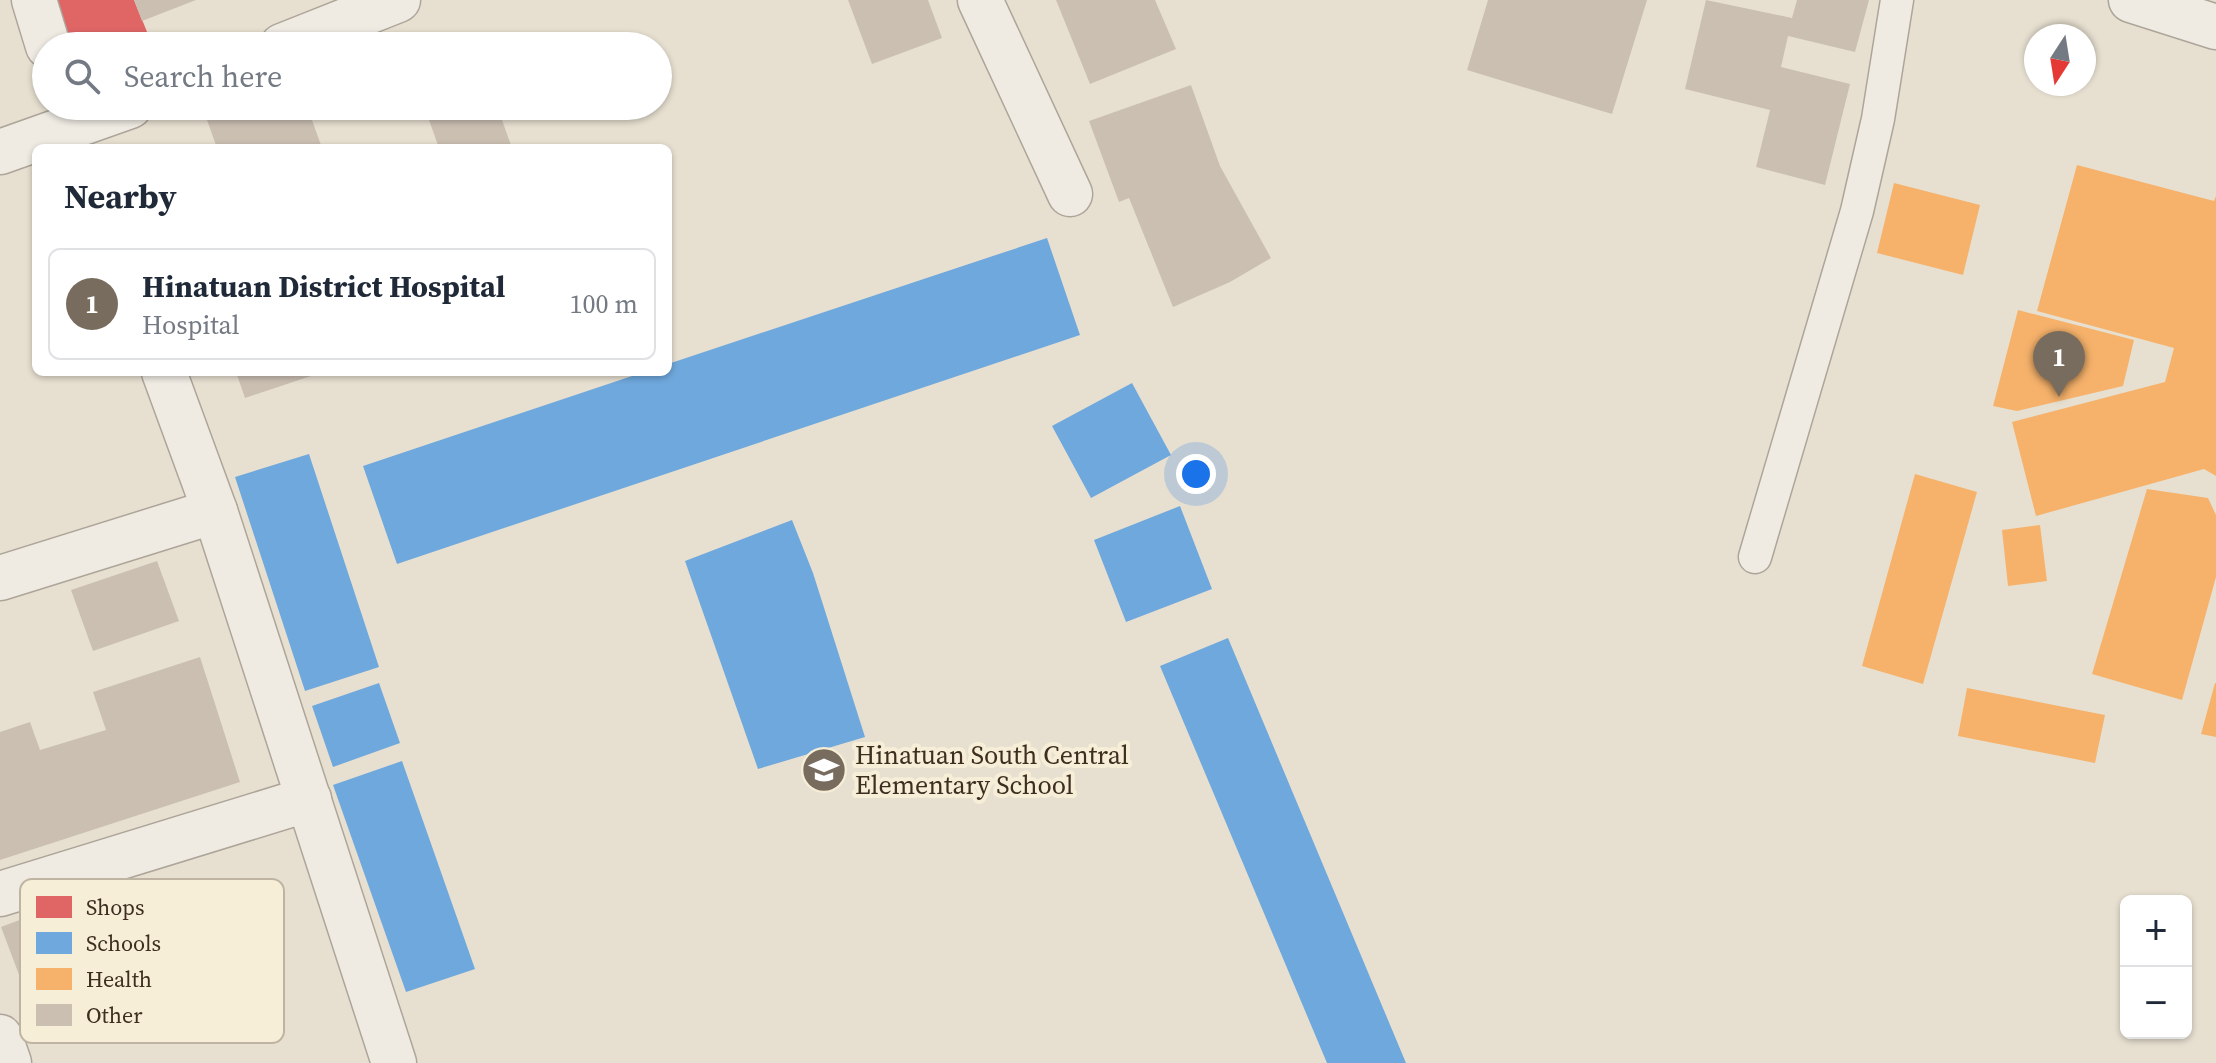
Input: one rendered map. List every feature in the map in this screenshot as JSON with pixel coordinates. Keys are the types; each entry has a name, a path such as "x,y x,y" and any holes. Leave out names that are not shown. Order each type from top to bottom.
{"street":[{"path":"34,0 44,32"},
{"path":"317,32 398,0"},
{"path":"980,0 1070,194"},
{"path":"2131,0 2216,27"},
{"path":"0,152 74,127"},
{"path":"165,376 215,511 394,1063"},
{"path":"0,578 215,511"},
{"path":"49,879 309,799"},
{"path":"0,894 20,888"},
{"path":"0,1037 9,1063"}],"lane":[{"path":"1755,557 1857,211 1878,119 1897,0"}],"building: Shops":[{"path":"37,0 134,0 147,32 50,32"}],"building: Schools":[{"path":"1047,238 1080,335 397,564 363,466 632,376 672,376 672,363"},
{"path":"1132,383 1171,455 1091,498 1052,426"},
{"path":"309,454 379,667 305,691 235,477"},
{"path":"1180,506 1212,589 1126,622 1094,540"},
{"path":"792,520 813,573 865,737 758,769 685,561"},
{"path":"1228,638 1406,1063 1327,1063 1160,666"},
{"path":"379,683 400,743 333,767 312,706"},
{"path":"402,761 475,969 406,992 333,785"}],"building: Health":[{"path":"2077,165 2214,201 2216,196 2216,476 2204,469 2036,516 2012,422 2165,382 2174,348 2037,311"},
{"path":"1894,183 1980,205 1963,275 1877,253"},
{"path":"2018,310 2134,340 2123,386 2017,411 1993,406"},
{"path":"1915,474 1977,492 1923,684 1862,666"},
{"path":"2147,489 2208,498 2216,515 2216,577 2182,700 2092,674"},
{"path":"2040,525 2047,581 2008,586 2002,530"},
{"path":"2216,683 2216,737 2201,734"},
{"path":"1967,688 2105,715 2095,763 1958,736"}],"building: Other":[{"path":"134,0 196,0 142,21"},
{"path":"848,0 928,0 942,38 872,64"},
{"path":"1056,0 1155,0 1176,49 1090,84"},
{"path":"1488,0 1647,0 1612,114 1467,70"},
{"path":"1706,0 1792,18 1797,0 1869,0 1855,52 1788,36 1781,67 1850,84 1825,185 1756,167 1770,110 1685,89"},
{"path":"1191,85 1220,166 1271,258 1230,282 1173,307 1129,198 1119,202 1089,121"},
{"path":"207,120 312,120 321,144 216,144"},
{"path":"429,120 502,120 511,144 438,144"},
{"path":"237,376 311,376 245,398"},
{"path":"157,561 179,621 93,651 71,590"},
{"path":"200,657 240,782 0,860 0,732 30,722 40,750 106,730 93,692"},
{"path":"20,920 20,977 1,927"}],"place":[{"name":"Hinatuan District Hospital","path":"2059,397"},
{"name":"Hinatuan South Central Elementary School","path":"824,770"}]}
